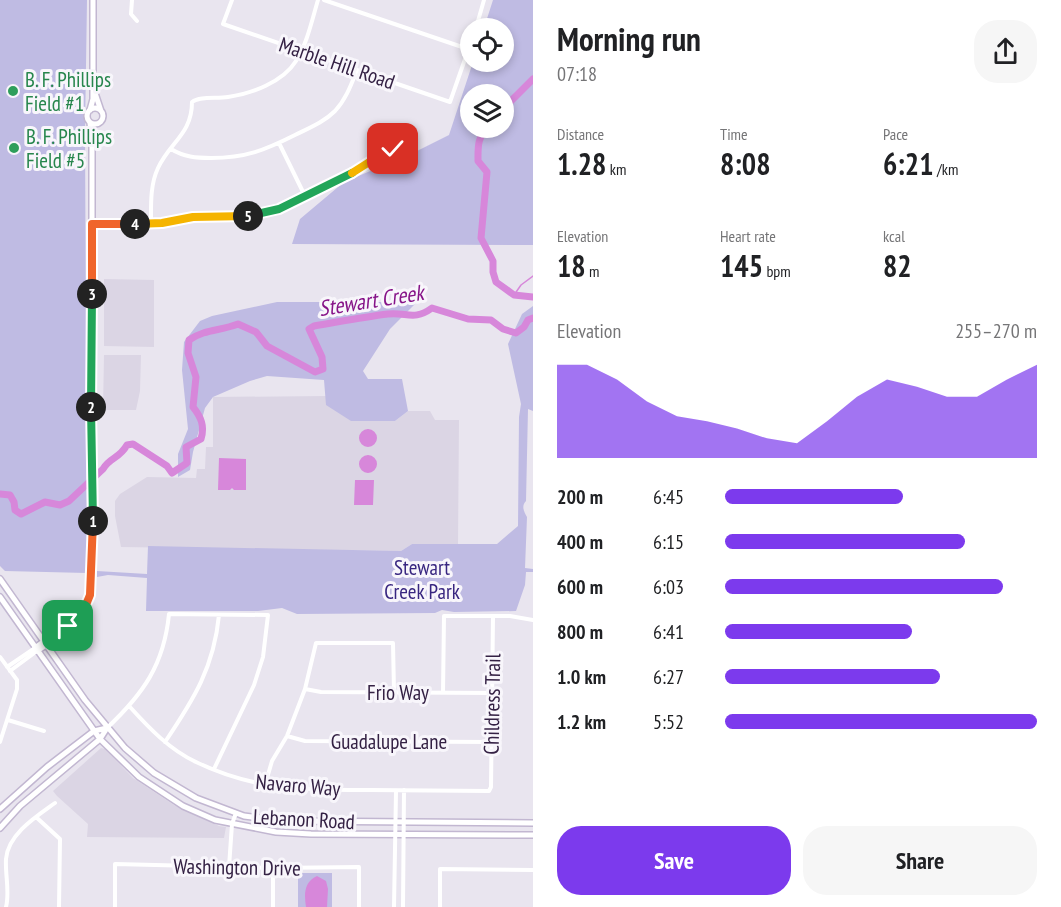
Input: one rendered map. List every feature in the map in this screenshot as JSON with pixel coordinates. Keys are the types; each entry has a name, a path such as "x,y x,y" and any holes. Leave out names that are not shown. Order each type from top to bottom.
{"main road":[{"path":"36,649 68,631 68,626 83,612 90,595 93,522 92,140 87,115 93,104 93,0"},
{"path":"92,140 103,118 93,87"},
{"path":"90,110 95,108 101,111"},
{"path":"90,123 98,124"},
{"name":"Lebanon Road","path":"0,579 107,728 139,762 195,798 236,813 265,820 533,823"},
{"name":"Lebanon Road","path":"0,597 100,739 129,769 172,799 215,820 276,832 395,835 533,834"},
{"path":"0,809 24,786 94,731 107,728"},
{"path":"0,828 13,813 100,739 107,728"},
{"path":"24,786 33,796"},
{"path":"172,799 178,788"}],"street":[{"path":"132,0 131,14 137,21"},
{"name":"Marble Hill Road","path":"232,0 223,24 450,102 460,72"},
{"path":"151,224 153,180 159,166 187,128 194,100 230,97 256,89 286,72 301,51 318,0"},
{"path":"324,0 460,46"},
{"path":"479,18 484,0"},
{"path":"171,149 191,157 235,158 255,154 315,126 331,114 345,98 357,70"},
{"path":"279,143 305,196"},
{"path":"92,224 151,224 193,217 257,215 279,209 363,168 393,149"},
{"path":"107,728 130,706 158,662 165,642 169,614 268,615 262,657 254,685 214,769"},
{"path":"165,741 200,687 212,656 219,615"},
{"path":"443,693 444,616 516,617 533,620"},
{"name":"Childress Trail","path":"489,791 491,787 493,617"},
{"path":"265,785 272,761 286,736 305,689 316,643 393,644 394,692"},
{"path":"9,669 36,649"},
{"path":"0,657 17,680 17,689 0,742"},
{"name":"Frio Way","path":"305,689 321,692 492,693"},
{"name":"Navaro Way","path":"130,706 165,741 188,757 214,769 265,785 297,790 489,791"},
{"path":"8,720 44,731"},
{"name":"Guadalupe Lane","path":"286,736 305,741 492,742"},
{"path":"394,907 396,790"},
{"path":"403,907 404,790"},
{"path":"6,907 6,856 25,826 55,803"},
{"path":"229,867 232,824 236,813"},
{"path":"36,817 60,839 59,907"},
{"path":"395,858 403,858"},
{"name":"Washington Drive","path":"115,907 115,864 273,868 359,867 359,907"},
{"path":"273,868 273,907"},
{"path":"440,907 440,869 533,870"},
{"path":"0,875 7,875"}],"shaded area":[{"path":"104,279 154,280 154,347 104,346"},
{"path":"104,355 141,355 140,391 136,410 103,410"},
{"path":"327,396 395,421 408,411 430,411 435,420 459,420 458,544 412,544 401,551 121,547 115,516 115,501 120,494 147,477 196,478 197,469 205,469 206,447 213,447 213,397"},
{"path":"364,429 372,429 377,434 375,445 364,447 359,442 359,434"},
{"path":"364,455 372,455 377,460 375,471 364,473 359,468 359,460"},
{"path":"219,458 246,459 246,490 232,488 218,490"},
{"path":"355,480 374,480 373,505 354,505"},
{"path":"101,748 105,749 133,778 174,805 219,826 226,827 224,838 87,837 88,824 53,791"},
{"path":"317,876 326,881 327,907 306,907 307,885"}],"green space":[{"path":"0,0 87,0 85,130 87,573 5,571 0,566"},
{"path":"493,0 533,0 533,245 292,244 300,219 344,182 411,154 449,135 460,102 460,138 514,138 514,84 466,84 470,72 514,72 514,18 487,18"},
{"path":"277,302 417,302 390,329 363,371 368,379 402,379 408,411 395,421 351,421 326,405 324,380 267,376 213,397 205,408 190,470 178,477 178,454 188,429 182,370 184,342 200,321 212,316"},
{"name":"Stewart Creek Park","path":"533,306 533,411 528,409 526,501 523,507 527,517 525,568 533,569 533,572 526,572 525,585 516,611 454,612 442,610 435,613 297,614 282,608 258,611 146,611 147,578 108,575 97,577 97,571 147,574 148,546 401,551 412,544 497,544 518,526 521,404 508,344 522,314"},
{"path":"298,873 332,873 332,907 298,907"}],"waterway":[{"name":"Stewart Creek","path":"514,98 533,79"},
{"name":"Stewart Creek","path":"480,138 478,161 487,172 481,238 493,261 496,282 514,295 533,297"},
{"path":"514,295 521,285 533,276"},
{"name":"Stewart Creek","path":"0,494 10,495 15,510 21,514 45,502 60,505 69,501 127,445 133,444 167,466 172,473 187,463 186,447 201,439 203,430 202,422 193,407 196,377 188,353 189,340 201,334 238,324 256,332 267,346 315,372 323,369 322,357 309,329 314,326 388,314 415,315 432,308 468,319 491,320 503,329 516,333 524,327 528,320 533,318"}],"place":[{"name":"B. F. Phillips Field #1","path":"13,91"},
{"name":"B. F. Phillips Field #5","path":"14,148"}],"route":[{"path":"68,626 83,612 92,589 92,224 156,224 181,218 244,217 263,214 279,209 363,168 393,149"}]}
